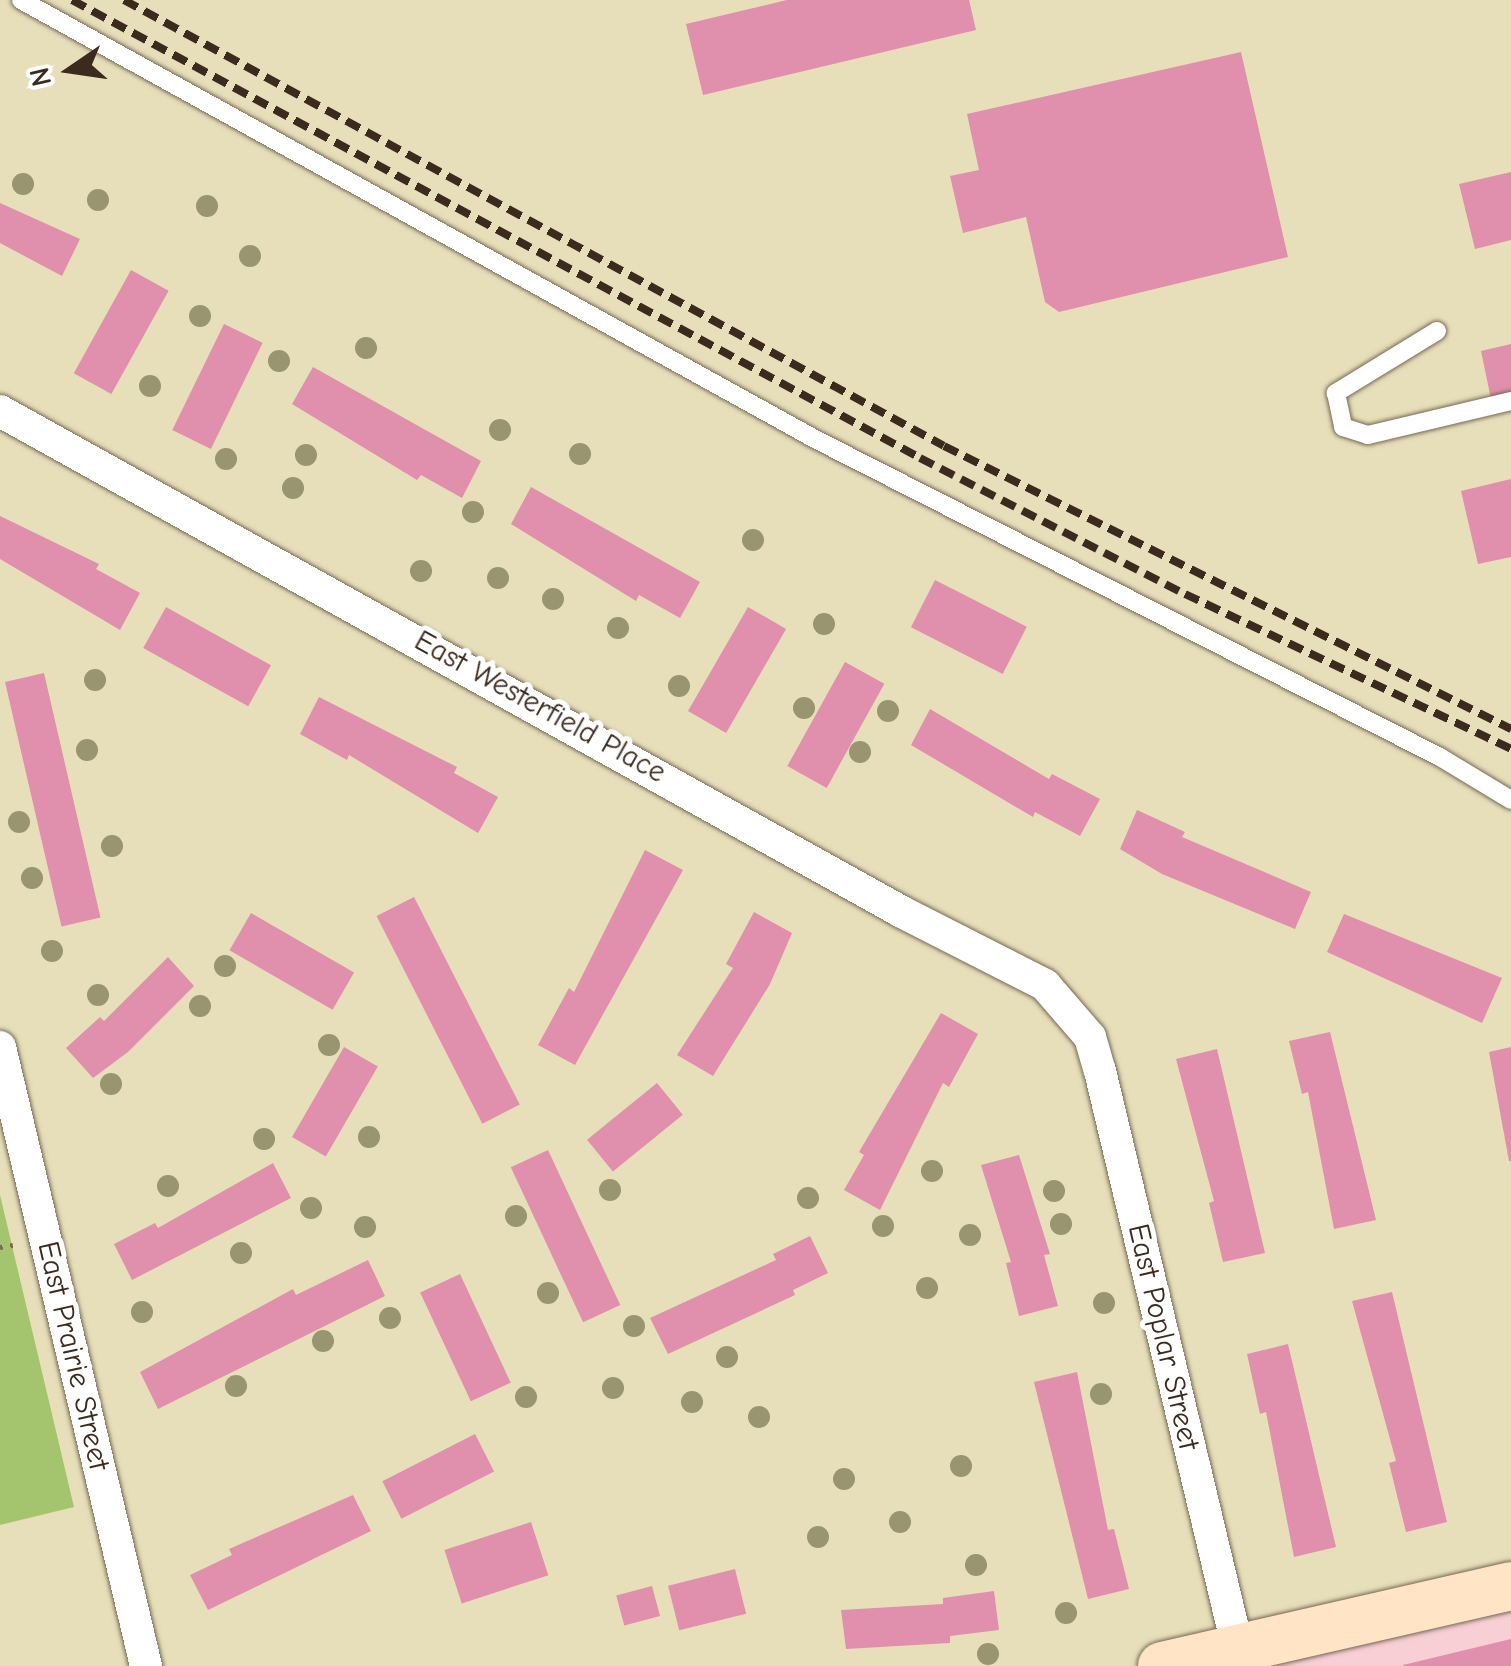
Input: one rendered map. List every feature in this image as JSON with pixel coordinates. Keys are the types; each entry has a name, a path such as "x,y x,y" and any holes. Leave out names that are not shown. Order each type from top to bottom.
{"street":[{"name":"East Westerfield Place","path":"0,411 900,911 1030,974 1072,1012"},
{"name":"East Poplar Street","path":"1072,1012 1090,1037 1100,1070 1240,1657"},
{"name":"East Prairie Street","path":"0,1047 146,1666"},
{"path":"1162,1666 1240,1657 1511,1586"}],"lane":[{"path":"20,0 814,438 1440,757 1511,800"},
{"path":"1437,331 1336,393 1343,427 1368,434 1511,401"}],"shaded area":[{"path":"1511,1607 1511,1666 1280,1666 1290,1661"}],"green space":[{"path":"0,1195 74,1507 0,1525"}],"building":[{"path":"787,0 969,0 976,30 703,95 686,24"},
{"path":"1241,52 1288,257 1059,312 1045,302 1026,217 963,233 950,176 979,170 967,114"},
{"path":"1511,172 1511,240 1475,249 1459,184"},
{"path":"0,203 80,239 62,276 0,243"},
{"path":"131,270 169,291 111,394 74,373"},
{"path":"224,324 263,343 211,449 172,430"},
{"path":"1511,344 1511,394 1491,399 1481,351"},
{"path":"313,367 481,461 462,498 421,475 417,480 292,404"},
{"path":"1511,479 1511,557 1478,564 1461,491"},
{"path":"531,487 700,582 680,618 639,595 636,601 511,524"},
{"path":"0,516 99,564 96,569 140,593 120,630 0,559"},
{"path":"935,580 1027,627 1003,674 911,627"},
{"path":"166,607 271,665 248,706 143,648"},
{"path":"748,607 786,629 726,733 688,711"},
{"path":"845,662 884,684 827,788 787,766"},
{"path":"44,673 100,918 61,927 5,682"},
{"path":"319,697 457,767 454,773 498,797 478,833 349,755 347,760 300,734"},
{"path":"930,709 1049,779 1052,774 1100,799 1080,836 1035,812 1033,817 911,745"},
{"path":"1137,810 1185,832 1182,837 1311,892 1295,929 1162,874 1120,849"},
{"path":"645,850 683,870 575,1065 538,1045 569,988 574,992"},
{"path":"414,897 520,1105 482,1124 377,916"},
{"path":"754,912 792,933 770,984 713,1076 677,1055 733,968 726,964"},
{"path":"251,913 354,972 333,1010 230,950"},
{"path":"1344,914 1502,978 1482,1023 1327,952"},
{"path":"168,957 194,986 128,1052 93,1078 66,1048 100,1017 104,1021"},
{"path":"941,1013 978,1034 949,1087 943,1083 880,1210 844,1190 864,1155 859,1152"},
{"path":"1330,1032 1376,1220 1334,1229 1308,1092 1302,1094 1289,1041"},
{"path":"344,1047 378,1066 326,1157 292,1137"},
{"path":"1511,1047 1511,1161 1509,1161 1489,1052"},
{"path":"1217,1049 1265,1253 1223,1262 1209,1203 1214,1201 1176,1059"},
{"path":"657,1083 683,1115 613,1172 587,1140"},
{"path":"548,1150 620,1305 583,1322 511,1167"},
{"path":"1019,1155 1050,1254 1044,1255 1058,1306 1019,1316 1006,1263 1011,1262 981,1165"},
{"path":"273,1163 291,1198 132,1280 114,1244 155,1223 158,1228"},
{"path":"810,1236 828,1273 793,1290 795,1295 668,1354 650,1318 776,1260 773,1254"},
{"path":"368,1260 385,1296 158,1409 140,1372 293,1289 296,1295"},
{"path":"460,1274 511,1383 471,1401 420,1293"},
{"path":"1392,1292 1447,1522 1406,1532 1389,1463 1396,1461 1352,1301"},
{"path":"1288,1344 1336,1547 1294,1557 1266,1412 1260,1414 1247,1354"},
{"path":"1077,1372 1108,1530 1114,1529 1129,1589 1088,1599 1034,1382"},
{"path":"475,1434 494,1471 401,1519 382,1481"},
{"path":"353,1495 371,1531 208,1610 190,1575 232,1555 229,1549"},
{"path":"531,1522 548,1575 462,1603 444,1550"},
{"path":"735,1569 746,1614 679,1630 668,1586"},
{"path":"652,1586 660,1616 624,1626 616,1596"},
{"path":"994,1591 999,1630 950,1636 950,1643 846,1649 841,1610 943,1604 943,1598"},
{"path":"1511,1639 1511,1666 1403,1666 1403,1665"}],"railway":[{"path":"72,0 920,458 1185,594 1511,749"},
{"path":"124,0 944,446 1511,729"}]}
